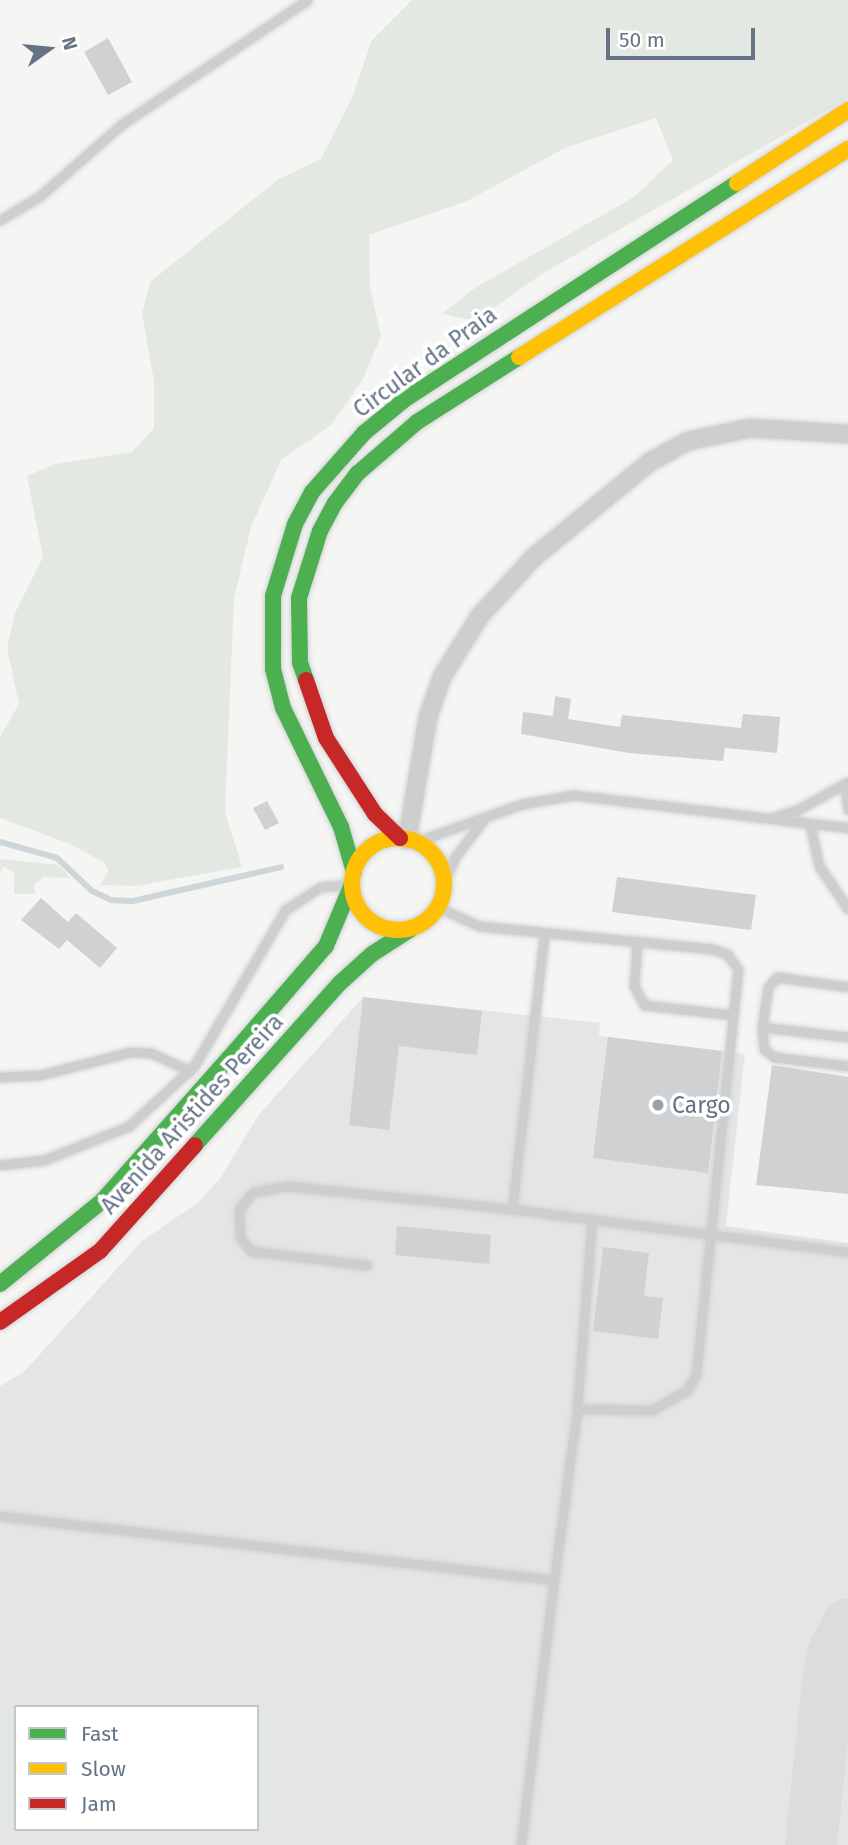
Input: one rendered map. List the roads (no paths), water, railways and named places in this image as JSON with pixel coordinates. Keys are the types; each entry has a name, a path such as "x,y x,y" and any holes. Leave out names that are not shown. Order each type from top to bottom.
{"highway":[{"name":"Circular da Praia","path":"353,878 341,827 283,708 273,669 273,596 295,524 312,492 364,433 414,393 848,110"},
{"name":"Circular da Praia","path":"407,840 375,814 344,769 309,697 300,663 299,598 315,543 335,503 358,473 417,422 848,149"},
{"path":"407,840 436,860 443,885 437,907 411,929 398,930 374,924 358,907 353,878 376,844 407,840"},
{"name":"Avenida Aristides Pereira","path":"0,1284 102,1201 238,1048 326,946 353,878"},
{"name":"Avenida Aristides Pereira","path":"0,1322 100,1251 340,983 372,954 411,929"}],"street":[{"path":"407,840 428,717 442,677 479,617 533,558 650,462 688,441 750,428 848,435"}],"lane":[{"path":"0,220 40,196 122,124 307,0"},
{"path":"766,819 797,810 847,783 848,810"},
{"path":"407,840 485,818 545,797 573,795 848,828"},
{"path":"443,885 460,849 485,818"},
{"path":"810,824 819,866 848,909"},
{"path":"0,1165 44,1160 129,1126 190,1071 285,910 320,887 353,878"},
{"path":"437,907 479,926 727,954 737,969 712,1234 695,1375 687,1390 653,1410 577,1409"},
{"path":"512,1209 544,934"},
{"path":"637,943 634,986 644,1005 733,1016"},
{"path":"848,987 777,977 768,986 762,1027 764,1049 774,1057 848,1066"},
{"path":"762,1027 848,1037"},
{"path":"0,1077 40,1075 130,1052 151,1053 190,1071"},
{"path":"367,1265 251,1251 240,1238 239,1209 253,1192 288,1186 512,1209 848,1252"},
{"path":"521,1845 577,1409 592,1220"},
{"path":"0,1516 554,1580"}],"waterway":[{"path":"0,842 57,858 92,891 111,900 133,901 281,867"}],"place":[{"name":"Cargo","path":"658,1105"}]}
